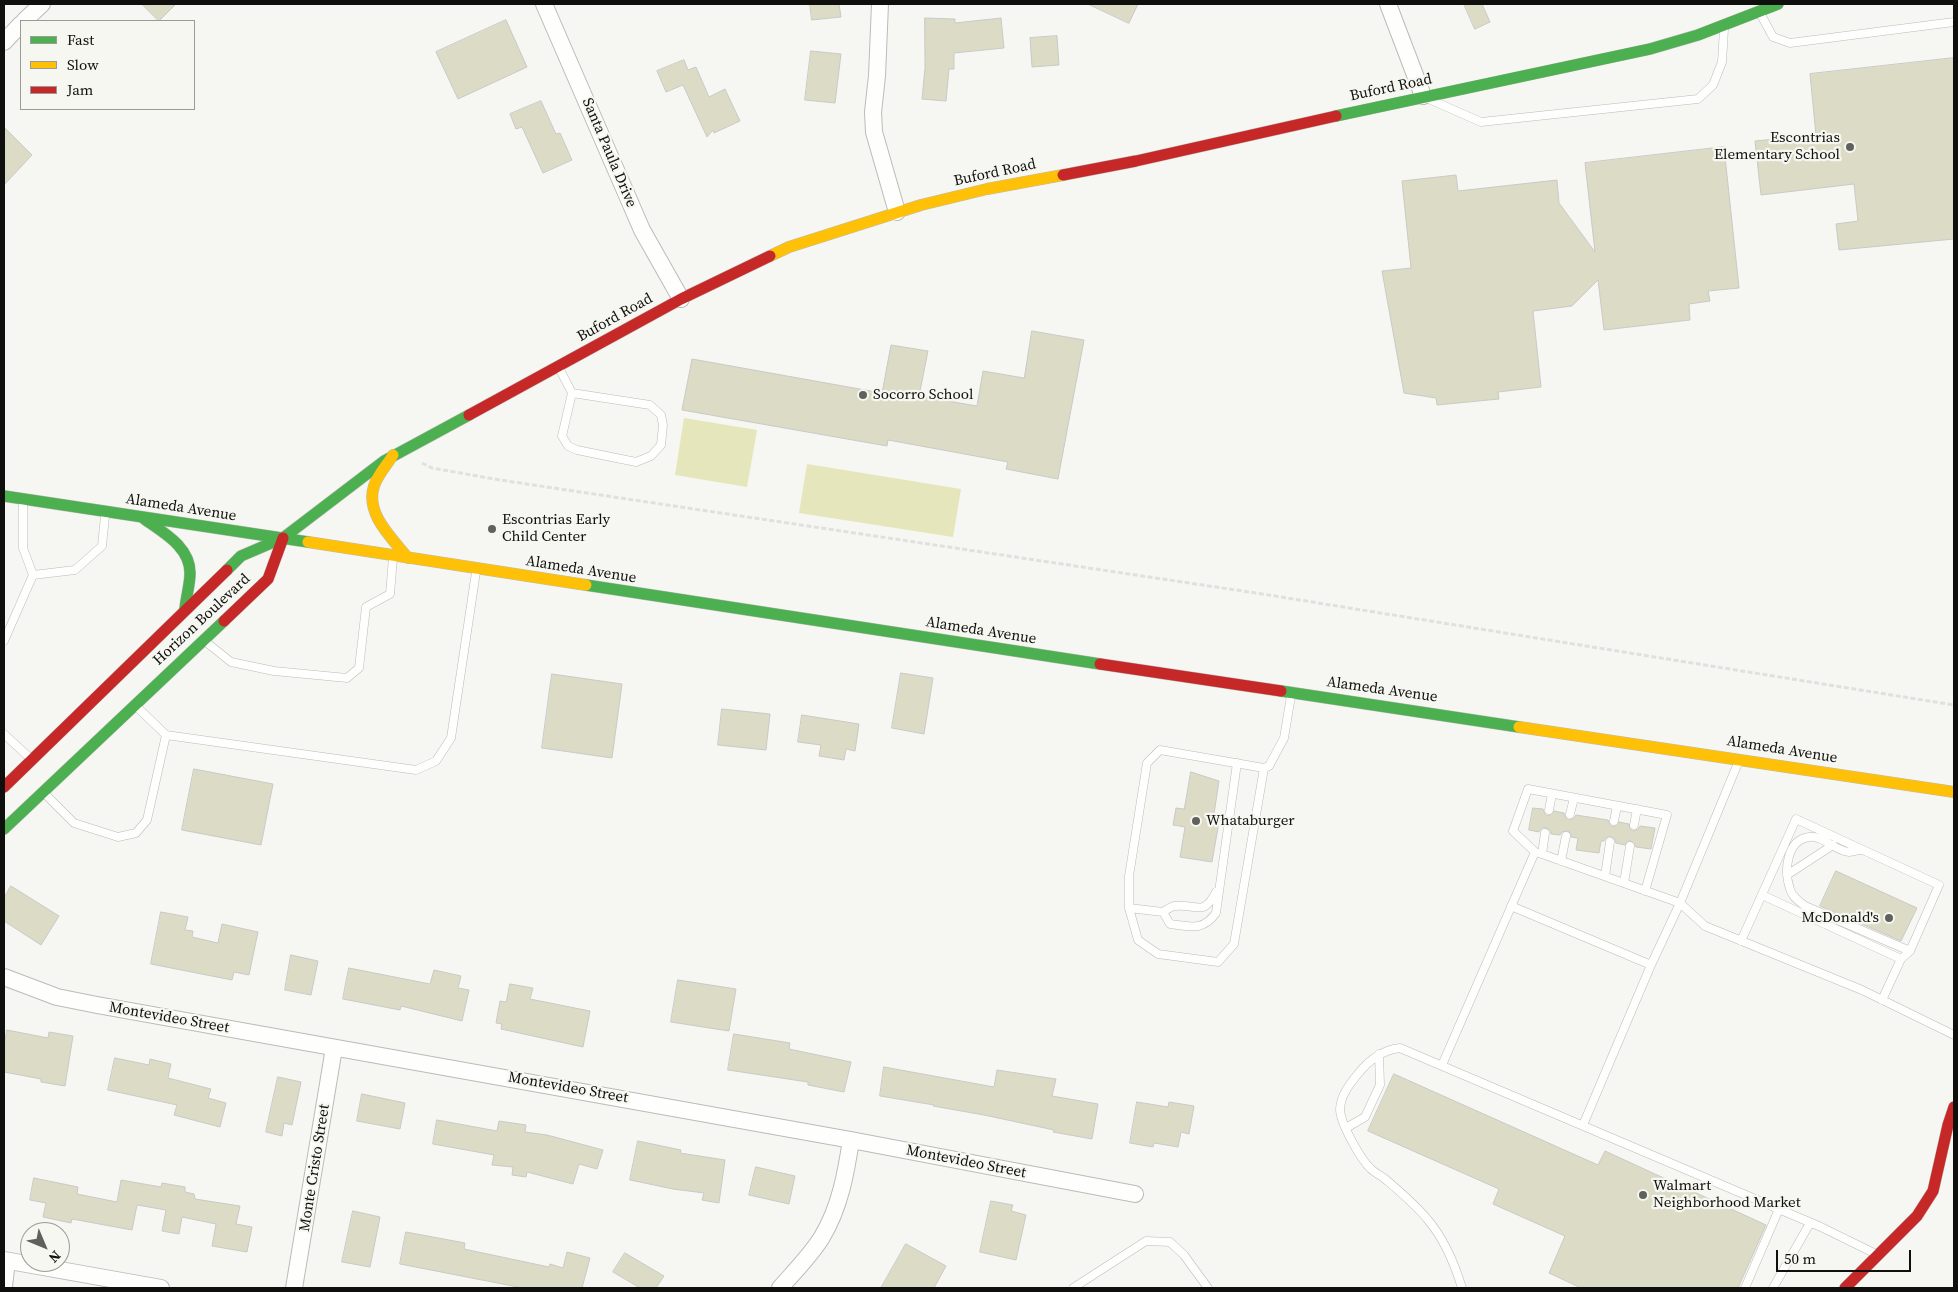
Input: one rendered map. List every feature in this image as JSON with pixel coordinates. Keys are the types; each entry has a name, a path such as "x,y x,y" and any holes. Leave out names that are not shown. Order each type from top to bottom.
{"main road":[{"name":"Buford Road","path":"283,538 362,476 398,453 681,299 789,247 897,212 987,189 1136,161 1422,96 1650,50 1698,35 1769,7"},
{"path":"398,453 374,487 372,505 378,518 408,558"},
{"name":"Alameda Avenue","path":"4,496 1954,792"},
{"path":"141,517 176,544 187,556 190,570 185,610"},
{"name":"Horizon Boulevard","path":"4,787 240,556 283,538"},
{"name":"Horizon Boulevard","path":"4,829 268,579 283,538"},
{"path":"1845,1288 1917,1216 1933,1191 1954,1107"}],"street":[{"path":"25,20 42,4"},
{"name":"Santa Paula Drive","path":"544,4 642,230 681,299"},
{"path":"880,4 878,76 873,112 874,132 897,212"},
{"path":"1388,4 1422,96"},
{"path":"4,42 20,25"},
{"name":"Montevideo Street","path":"4,976 57,997 334,1048 514,1078 1135,1194"},
{"name":"Monte Cristo Street","path":"294,1288 334,1048"},
{"path":"780,1288 822,1237 834,1211 844,1181 852,1140"},
{"path":"4,1286 6,1261 161,1288"}],"lane":[{"path":"1769,7 1773,36 1790,43 1954,22"},
{"path":"1422,96 1481,122 1698,99 1712,85 1722,62 1724,25"},
{"path":"558,366 572,393 562,436 568,446 577,450 636,462 650,456 661,445 663,425 661,415 650,405 572,393"},
{"path":"4,641 33,575 23,548 23,499"},
{"path":"33,575 75,570 102,546 105,511"},
{"path":"203,639 231,662 274,671 347,678 359,668 366,607 390,594 394,555"},
{"path":"134,704 166,735 416,770 436,761 451,738 476,569"},
{"path":"1264,768 1234,944 1218,962 1158,954 1138,940 1129,908 1129,876 1147,763 1160,750 1264,768 1269,766 1284,738 1292,692"},
{"path":"4,734 32,760"},
{"path":"42,792 74,823 118,837 136,833 147,820 166,735"},
{"path":"1583,1125 1651,965 1680,903 1740,759"},
{"path":"1163,912 1170,924 1197,927 1209,923 1216,913 1237,763"},
{"path":"1645,890 1667,815 1528,790 1513,832 1538,853 1680,903 1705,926 1882,1000 1954,1035"},
{"path":"1549,810 1552,794"},
{"path":"1570,814 1574,798"},
{"path":"1614,821 1618,806"},
{"path":"1634,825 1637,809"},
{"path":"1741,941 1796,819 1939,885 1910,951 1901,959 1882,1000"},
{"path":"1442,1065 1512,906 1538,853 1545,833"},
{"path":"1561,861 1566,836"},
{"path":"1861,850 1849,852 1822,840 1809,837 1799,841 1791,849 1787,863 1790,890 1796,900 1806,906 1910,951"},
{"path":"1605,876 1610,842"},
{"path":"1787,875 1833,845"},
{"path":"1624,883 1630,846"},
{"path":"1129,908 1163,912 1173,906 1202,909 1209,905 1218,888"},
{"path":"1762,895 1901,959"},
{"path":"1512,906 1651,965"},
{"path":"1462,1288 1456,1270 1438,1234 1415,1207 1384,1178 1371,1169 1358,1152 1346,1128 1340,1110 1346,1088 1361,1069 1388,1049 1400,1048 1442,1065 1778,1209 1878,1254"},
{"path":"1346,1128 1365,1117 1380,1086 1379,1054"},
{"path":"1745,1288 1778,1209"},
{"path":"1773,1288 1810,1223"},
{"path":"1073,1288 1146,1241 1170,1242 1184,1255 1208,1288"}],"path":[{"path":"398,453 432,468 500,480 1256,593 1954,705"}],"green space":[{"path":"684,418 757,430 747,487 675,475"},
{"path":"807,464 961,489 953,537 799,513"}],"building":[{"path":"142,4 176,4 160,20"},
{"path":"810,4 839,4 841,17 812,20"},
{"path":"1088,4 1138,4 1129,23"},
{"path":"1464,4 1482,4 1490,22 1475,29"},
{"path":"925,18 955,19 955,23 1001,18 1004,48 954,53 954,69 949,69 946,101 922,99 925,68"},
{"path":"506,20 527,67 458,99 436,52"},
{"path":"1057,36 1059,65 1032,67 1030,38"},
{"path":"811,51 841,54 835,103 805,100"},
{"path":"1954,58 1954,239 1839,250 1836,224 1858,221 1854,184 1761,195 1755,141 1816,135 1810,74"},
{"path":"684,60 688,70 696,67 709,97 725,89 740,121 714,133 713,130 707,137 683,85 666,92 657,71"},
{"path":"541,101 556,134 560,133 572,160 543,173 522,127 516,129 510,114"},
{"path":"4,127 32,155 4,185"},
{"path":"1724,147 1739,288 1708,291 1710,301 1689,304 1690,320 1604,330 1598,280 1572,306 1533,311 1541,387 1498,392 1499,399 1437,405 1436,398 1404,393 1382,271 1411,268 1402,181 1456,175 1458,191 1557,180 1559,203 1595,252 1585,163"},
{"path":"1032,331 1084,340 1058,479 1006,469 1008,462 888,440 887,446 682,410 692,359 882,393 891,345 928,351 919,396 977,406 983,371 1024,378"},
{"path":"901,673 933,678 924,734 892,728"},
{"path":"552,674 622,684 612,758 542,748"},
{"path":"722,709 770,714 766,750 718,745"},
{"path":"802,715 859,724 855,751 846,749 844,760 819,756 821,745 798,742"},
{"path":"194,769 273,784 261,845 182,830"},
{"name":"Whataburger","path":"1191,772 1219,781 1214,814 1220,816 1212,862 1180,857 1185,827 1173,825 1176,808 1184,809"},
{"path":"1533,808 1543,809 1548,816 1554,811 1564,813 1569,820 1576,815 1608,820 1613,827 1619,822 1629,824 1630,829 1633,831 1640,826 1655,828 1651,849 1636,847 1631,841 1628,841 1625,845 1616,843 1614,838 1610,836 1601,841 1599,853 1576,850 1578,838 1571,837 1568,831 1562,832 1560,835 1551,834 1550,830 1546,828 1542,828 1539,832 1529,830"},
{"path":"1836,871 1917,908 1901,941 1820,906"},
{"path":"11,886 59,916 41,945 4,921 4,898"},
{"path":"161,912 188,917 185,930 193,931 192,937 218,943 222,924 258,932 249,975 234,972 232,980 151,964"},
{"path":"291,955 318,961 311,995 285,990"},
{"path":"349,968 430,984 434,970 461,976 458,988 469,990 462,1021 401,1006 400,1010 343,999"},
{"path":"678,980 736,989 729,1031 671,1022"},
{"path":"510,984 533,988 530,999 590,1011 583,1047 501,1029 502,1024 496,1023 500,1001 506,1002"},
{"path":"7,1030 48,1038 49,1032 73,1036 65,1086 4,1072 4,1047"},
{"path":"734,1034 790,1043 789,1049 851,1062 844,1092 808,1085 808,1082 728,1070"},
{"path":"115,1058 149,1065 150,1059 171,1064 168,1078 211,1089 208,1098 226,1103 220,1127 174,1115 177,1105 108,1090"},
{"path":"884,1067 994,1087 997,1070 1056,1079 1052,1096 1098,1104 1092,1139 1053,1132 1054,1130 984,1115 880,1096"},
{"path":"1394,1074 1598,1165 1605,1151 1766,1225 1738,1288 1581,1288 1549,1273 1565,1236 1493,1204 1499,1189 1368,1131"},
{"path":"278,1077 301,1082 292,1125 284,1123 282,1136 266,1132"},
{"path":"362,1094 405,1103 400,1129 357,1121"},
{"path":"1137,1102 1168,1107 1169,1102 1194,1106 1189,1134 1181,1132 1178,1147 1154,1143 1153,1147 1130,1143"},
{"path":"437,1120 497,1131 499,1121 526,1125 525,1132 547,1135 603,1150 597,1169 579,1164 573,1184 527,1172 526,1177 512,1175 513,1167 492,1165 494,1155 433,1144"},
{"path":"638,1141 681,1150 680,1153 725,1160 719,1203 702,1200 704,1193 630,1180"},
{"path":"756,1167 795,1176 789,1204 749,1195"},
{"path":"34,1178 78,1187 77,1194 117,1202 121,1180 161,1187 162,1183 185,1187 185,1192 194,1194 195,1199 240,1206 236,1224 252,1227 247,1252 212,1246 216,1224 182,1217 179,1234 162,1231 166,1210 137,1205 132,1230 72,1219 71,1223 43,1217 46,1203 30,1200"},
{"path":"991,1201 1013,1205 1011,1211 1026,1215 1016,1260 980,1252"},
{"path":"353,1211 380,1217 370,1267 342,1262"},
{"path":"406,1232 465,1243 464,1249 549,1267 550,1264 563,1268 567,1252 590,1258 582,1288 523,1288 400,1264"},
{"path":"906,1244 946,1266 934,1288 881,1288"},
{"path":"625,1253 664,1276 656,1288 640,1288 613,1272"}],"traffic: fast":[{"path":"1336,116 1650,49 1698,35 1778,4"},
{"path":"227,570 241,556 283,538 384,461 469,415"},
{"path":"4,496 308,542"},
{"path":"143,518 174,541 180,547 189,563 190,573 185,609"},
{"path":"586,585 1100,664"},
{"path":"4,829 224,621"},
{"path":"1281,691 1519,727"}],"traffic: slow":[{"path":"770,256 789,247 921,205 987,189 1063,175"},
{"path":"393,455 374,486 373,506 388,534 408,558"},
{"path":"308,542 586,585"},
{"path":"1519,727 1954,792"}],"traffic: jam":[{"path":"1063,175 1136,161 1336,116"},
{"path":"469,415 681,299 770,256"},
{"path":"224,621 268,579 283,538"},
{"path":"4,787 227,570"},
{"path":"1100,664 1281,691"},
{"path":"1845,1288 1917,1216 1933,1191 1954,1107"}],"place":[{"name":"Escontrias Elementary School","path":"1850,147"},
{"name":"Socorro School","path":"863,395"},
{"name":"Escontrias Early Child Center","path":"492,529"},
{"name":"Whataburger","path":"1196,821"},
{"name":"McDonald's","path":"1889,918"},
{"name":"Walmart Neighborhood Market","path":"1643,1195"}]}
